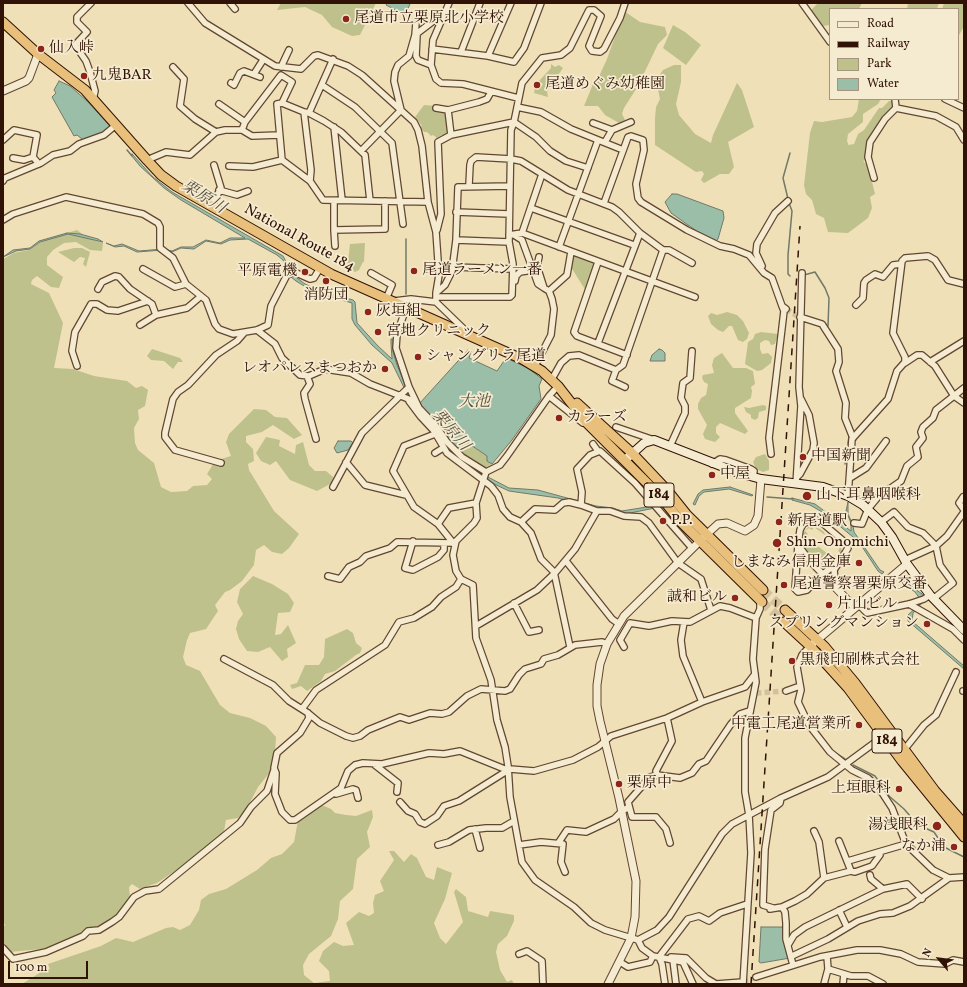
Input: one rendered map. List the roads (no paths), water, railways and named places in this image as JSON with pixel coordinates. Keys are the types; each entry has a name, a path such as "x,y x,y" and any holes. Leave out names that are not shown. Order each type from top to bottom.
{"highway":[{"name":"National Route 184","path":"3,22 38,54 85,90 161,175 176,186 320,268 535,366 555,382"},
{"name":"184","path":"555,382 586,422 629,457"},
{"name":"184","path":"555,382 629,457 761,601"},
{"name":"184","path":"703,538 763,590"},
{"name":"184","path":"785,610 818,640 855,683 887,734 930,797 964,837"},
{"name":"184","path":"784,622 810,646 887,734 904,750 935,791 964,824"}],"main road":[{"path":"629,457 644,444 654,440 712,464 761,480 797,480 828,488 848,496 868,509 881,522 892,537 906,562 932,597 964,630"}],"street":[{"path":"91,3 77,17 77,22 87,32 75,45 86,61 90,72 95,91 93,100"},
{"path":"188,3 205,23 262,60 281,67 300,69 314,56 318,55 333,59 362,74 414,122 418,130 428,202 436,232 439,275 436,297 471,337"},
{"path":"230,3 235,9"},
{"path":"449,3 433,40 430,65 436,79 441,83 463,84 518,98"},
{"path":"460,52 480,3"},
{"path":"488,56 511,3"},
{"path":"432,49 488,56 514,62 524,48 541,3"},
{"path":"371,273 392,285 389,300 436,297 510,297 512,295 510,214 511,130 522,83 542,58 561,55 570,48 591,3"},
{"path":"589,10 594,10 601,16 589,46 592,51 596,53 604,49 620,18 625,3"},
{"path":"802,3 829,41"},
{"path":"416,34 445,12"},
{"path":"401,110 394,81 395,72 398,65 409,56 416,34 416,23"},
{"path":"416,34 418,35 416,56 418,60 430,65"},
{"path":"281,67 289,50"},
{"path":"3,91 26,81 29,78 33,70 34,59 38,54"},
{"path":"310,181 311,170 307,112 322,85 333,59"},
{"path":"231,83 234,85 240,73 244,71 257,76 262,60"},
{"path":"173,67 184,79 181,90 180,106 195,120 216,132"},
{"path":"242,130 245,122 281,75 292,82 282,103"},
{"path":"322,85 355,107 392,143 403,224"},
{"path":"436,108 448,110 487,99 491,92"},
{"path":"895,100 896,108"},
{"path":"947,100 964,108"},
{"path":"370,201 365,155 334,127 307,112 282,103 277,104 276,108 282,160 310,181 323,200 334,201 342,200 370,201 385,201 400,200 428,202"},
{"path":"219,104 245,122"},
{"path":"517,107 541,112 570,129 623,150"},
{"path":"896,108 936,116 956,127 964,140"},
{"path":"874,178 868,157 870,142 885,119 896,108"},
{"path":"361,151 401,110"},
{"path":"448,110 451,135"},
{"path":"436,232 441,214 438,144 444,138 451,135 514,122 536,137 550,151 561,159 572,165 588,168"},
{"path":"604,142 612,130 631,122"},
{"path":"593,123 612,130"},
{"path":"3,181 5,178 39,164 53,155 70,151 79,144 104,135 116,125"},
{"path":"334,127 342,200"},
{"path":"3,140 14,130 37,135 33,157"},
{"path":"147,160 166,152 190,155 216,132 225,130 242,130 252,136 279,135"},
{"path":"604,203 628,137 631,136 643,140 645,143 636,184 638,198 687,230 720,246 734,249 749,255 764,273 772,278"},
{"path":"559,247 598,140"},
{"path":"33,157 39,164"},
{"path":"13,158 24,160 33,157"},
{"path":"469,186 471,160 476,157 511,158 521,161 578,194 604,203 619,212 640,233 663,250 669,250 692,263"},
{"path":"229,166 252,167 282,160"},
{"path":"209,205 214,201 221,184 214,165"},
{"path":"522,233 542,174"},
{"path":"436,297 445,285 453,266 458,213 457,188 460,186 510,186"},
{"path":"219,190 237,195 248,191"},
{"path":"3,220 13,214 66,197 133,212 148,217 160,227 161,249 173,258 186,284 206,300 215,324 220,329 233,334 257,330 268,325 271,306 288,275 294,272 310,279 314,278 320,268"},
{"path":"453,197 453,207 458,213 510,214"},
{"path":"334,201 335,246"},
{"path":"334,230 385,229 385,201"},
{"path":"771,454 769,438 784,308 772,278 758,259 756,244 774,213 788,201"},
{"path":"531,208 634,245"},
{"path":"456,240 511,237 522,233 695,297"},
{"path":"598,343 634,245 640,233"},
{"path":"511,237 522,240 538,284 547,289"},
{"path":"624,387 612,381 616,370 623,365 627,355 663,250"},
{"path":"547,289 567,275 571,252"},
{"path":"905,363 905,357 893,333 901,264 905,258 928,256 936,260 948,280 964,284"},
{"path":"535,366 551,335 554,309 537,266 539,257"},
{"path":"598,262 574,332 577,336 627,355"},
{"path":"856,305 863,298 864,283 866,280 875,274 883,277 893,265 901,264"},
{"path":"453,266 512,269"},
{"path":"143,269 175,288 186,284"},
{"path":"516,285 516,276 518,272 534,270"},
{"path":"797,480 802,273"},
{"path":"98,289 102,282 114,276 119,277 130,289 148,301 155,308 156,315"},
{"path":"140,324 156,315 187,308 200,296"},
{"path":"77,366 72,351 75,332 91,304 96,304 106,310 118,311 148,301"},
{"path":"406,308 397,334 396,348 411,399 443,448 460,464 484,476"},
{"path":"800,318 822,324 838,349 839,362 836,371 846,403 845,418 853,438"},
{"path":"257,330 275,344 279,353 286,362 300,375 307,376 325,369 351,373 370,384 411,399 436,426 451,446 484,476 495,490 503,509 510,517 521,522 531,533 542,559 555,573 570,647"},
{"path":"221,463 175,450 165,437 165,433 173,399 178,392 188,385 216,355 237,341 244,333"},
{"path":"930,362 964,341"},
{"path":"670,446 685,413 686,406 681,398 683,383 690,378 692,351"},
{"path":"848,496 850,478 850,450 853,438 888,399 897,371 905,363 918,354 922,355 935,366 954,396 964,403"},
{"path":"453,544 474,523 478,511 476,503 484,476 500,465 549,396 561,363 570,356 579,355 616,370"},
{"path":"307,376 310,384 304,393 304,399 316,439"},
{"path":"333,487 362,433 407,388"},
{"path":"854,523 862,524 868,509 881,495 897,485 903,479 907,466 918,457 916,447 923,438 923,427 933,418 936,410 964,388"},
{"path":"549,396 583,423 586,422"},
{"path":"797,480 810,456 814,443 809,415 800,398"},
{"path":"616,427 654,440"},
{"path":"435,434 403,448 393,471 414,508 438,524 447,534 453,544 454,564 456,571 461,579 473,585 478,646 492,689 497,720 505,747 514,821 522,862 535,880 574,907 591,923 634,939 642,948 653,956 684,962 693,984"},
{"path":"850,478 866,468 886,441"},
{"path":"594,444 598,451 606,455 635,483 692,548"},
{"path":"435,453 443,448"},
{"path":"582,503 577,469 585,460 598,451"},
{"path":"346,462 365,485 406,495"},
{"path":"608,984 634,939 636,917 636,881 622,811 597,706 597,685 600,664 608,644 624,616 718,524 726,523 745,531 754,525 758,516 761,480"},
{"path":"949,878 932,870 906,844 892,808 879,788 868,778 852,770 828,750 809,725 798,702 801,690 797,667 799,661 810,646 857,607 906,562 936,546 950,532 964,511 959,503 963,497"},
{"path":"521,522 535,509 555,510 563,503 569,502 582,503 597,511 610,511 624,516 646,520 678,563 701,579 711,610"},
{"path":"438,524 449,508 476,503"},
{"path":"476,626 536,590 555,573 566,561 597,511"},
{"path":"798,545 836,588 857,607 867,613 909,604 932,597 953,583 940,565 936,546 923,533 908,527 894,512 881,522"},
{"path":"813,519 821,522 846,543 848,548 846,553 838,562 807,590 798,592 795,589 798,545 800,530 803,524 813,519"},
{"path":"328,576 340,579 350,568 366,556 390,548 397,542 453,544"},
{"path":"413,542 405,568 413,570 438,558 444,550 444,543"},
{"path":"566,561 612,620 619,624"},
{"path":"836,588 834,570 838,562"},
{"path":"302,708 316,690 385,645 399,622 414,618 432,608 441,598 456,587 461,579"},
{"path":"672,959 671,957 689,959 706,978 716,984 743,983 751,853 749,815 745,792 745,738 749,712 755,693 753,659 756,618 760,609 761,601"},
{"path":"514,603 529,632 539,630"},
{"path":"909,604 953,629 964,640"},
{"path":"624,616 630,623 649,626 672,621 684,622 697,619 720,606 730,608 756,618"},
{"path":"684,622 681,640 683,656 702,702"},
{"path":"624,648 620,640 630,623"},
{"path":"224,659 273,685 289,701 308,712 320,723 353,738 360,736 368,730 400,718 409,720 430,713 442,714 449,712 473,692 481,689 505,691 510,689 519,674 525,669 540,664 544,659 558,655 570,647 602,642 608,644"},
{"path":"904,750 924,725 936,715 956,672"},
{"path":"400,802 408,811 415,814 420,822 425,824 437,816 444,806 459,801 507,770 534,771 573,760 606,742 611,736 667,718 702,702 745,687 755,674"},
{"path":"786,692 800,686"},
{"path":"3,948 13,959 46,952 83,936 88,931 99,930 119,917 134,897 145,891 160,889 240,823 267,791 277,753 300,733 309,718 308,712"},
{"path":"670,843 666,829 656,817 632,817 628,802 636,795 646,781 657,775 680,778 692,773 699,764 706,761 735,719 740,714 749,712"},
{"path":"657,775 656,771 672,741 667,718"},
{"path":"634,939 657,930 669,917 722,834 732,824 781,798 828,777 887,734"},
{"path":"274,768 276,773 275,794 282,812 290,820 295,820 341,788 348,771 355,765 363,763 375,765 429,753 444,754 460,751 507,770"},
{"path":"375,765 398,783 397,792"},
{"path":"324,799 353,789 356,790 358,798"},
{"path":"781,798 780,803 771,810 766,849 763,905 771,908 782,907 807,894 824,878 851,871 855,872 872,866 877,861 879,852"},
{"path":"560,842 567,830 586,832 614,819 622,811 630,807"},
{"path":"438,845 450,842 469,830 502,828 514,821"},
{"path":"475,829 480,848"},
{"path":"814,831 819,842 824,878"},
{"path":"839,841 851,871"},
{"path":"519,845 560,842"},
{"path":"560,842 564,847 561,862 565,872"},
{"path":"848,861 906,844"},
{"path":"870,875 871,879 883,889"},
{"path":"792,956 828,939 858,921 880,914 894,913 910,906 949,878 964,877"},
{"path":"788,945 794,935 805,927 883,889 907,884 922,898"},
{"path":"659,957 688,919 693,916 699,916 709,921 720,914 747,904"},
{"path":"782,907 785,912 786,939 792,956 793,965"},
{"path":"839,910 847,927"},
{"path":"756,977 845,951 880,950 901,954 918,962 945,964 953,960 964,962"},
{"path":"519,954 527,951 542,961 543,984"},
{"path":"620,962 628,967 650,962 653,956"},
{"path":"824,984 828,969 828,956"},
{"path":"659,957 662,964 665,984"},
{"path":"672,959 676,984"},
{"path":"828,969 844,974 868,976 883,984"},
{"path":"843,984 844,974"}],"water":[{"path":"387,3 410,4 405,15 386,5"},
{"path":"59,81 70,86 87,101 111,127 100,136 81,142 82,139 77,135 74,136 52,97 56,93 54,90"},
{"path":"132,154 153,177 172,192 283,256 290,269 288,270 283,260 277,255 248,239 230,240 221,244 206,241 194,249 181,248 172,252 163,250 137,252 124,246 115,247 106,243 114,246 122,244 139,251 163,249 172,251 181,247 193,247 206,240 220,243 230,238 245,238 181,200 164,188 140,166 131,155"},
{"path":"672,194 677,194 723,211 724,218 718,239 716,241 698,232 671,213 665,202"},
{"path":"67,233 80,234 103,242 68,234 40,242 30,249 16,251 3,257 13,250 30,248 39,241"},
{"path":"293,275 305,284 320,291 353,300 355,302 357,323 392,359 391,339 393,339 393,352 397,365 412,400 440,435 486,476 509,488 538,490 596,506 613,508 622,511 653,506 655,508 625,514 558,498 509,491 492,483 450,454 412,404 392,363 372,345 355,325 352,319 352,303 314,292 291,277"},
{"path":"659,349 665,353 665,361 650,361 652,355"},
{"name":"大池","path":"468,350 471,351 469,358 497,371 506,358 528,368 542,379 539,386 541,399 512,440 492,464 487,461 487,456 465,441 455,450 419,404"},
{"path":"338,441 351,441 353,443 348,450 337,453 334,448"},
{"path":"730,487 753,495 752,496 729,489 704,492 699,496 695,505 693,504 698,494 703,490"},
{"path":"792,498 815,504 851,531 851,523 846,511 848,502 848,514 853,525 854,532 880,570 884,572 882,574 878,571 859,542 824,513 810,505 792,500"},
{"path":"903,580 922,594 924,598 923,602 913,613 912,621 964,666 964,669 908,621 908,615 920,604 920,599 915,592 901,582"},
{"path":"761,927 782,927 790,958 761,963 759,962"}],"waterway":[{"name":"栗原川","path":"127,150 132,156"},
{"path":"788,199 783,178 790,153"},
{"path":"789,203 792,211 788,255 788,274 790,276"},
{"path":"406,239 406,294"},
{"path":"804,275 815,272 825,288 829,298 828,326"},
{"path":"848,444 849,436"},
{"path":"845,464 847,452"},
{"name":"栗原川","path":"767,497 793,499"},
{"path":"808,717 826,743"},
{"path":"834,752 845,759"},
{"path":"853,765 875,776 889,796 904,809 918,825 934,832 944,847 964,857"}],"tunnel":[{"path":"786,309 799,317"},
{"path":"763,590 785,610"},
{"path":"762,602 784,622"},
{"path":"756,693 786,691"},
{"path":"743,982 756,977"}],"railway":[{"path":"751,984 800,226"}],"place":[{"name":"尾道市立栗原北小学校","path":"346,19"},
{"name":"仙入峠","path":"41,49"},
{"name":"九鬼BAR","path":"84,76"},
{"name":"尾道めぐみ幼稚園","path":"537,85"},
{"name":"尾道ラーメン一番","path":"414,271"},
{"name":"平原電機","path":"305,272"},
{"name":"消防団","path":"326,281"},
{"name":"灰垣組","path":"368,312"},
{"name":"宮地クリニック","path":"378,332"},
{"name":"シャングリラ尾道","path":"418,357"},
{"name":"レオパレスまつおか","path":"385,369"},
{"name":"カラーズ","path":"559,418"},
{"name":"中国新聞","path":"803,457"},
{"name":"中屋","path":"712,475"},
{"name":"山下耳鼻咽喉科","path":"807,496"},
{"name":"P.P.","path":"663,521"},
{"name":"新尾道駅","path":"779,522"},
{"name":"Shin-Onomichi","path":"777,543"},
{"name":"しまなみ信用金庫","path":"859,563"},
{"name":"尾道警察署栗原交番","path":"784,585"},
{"name":"誠和ビル","path":"735,598"},
{"name":"片山ビル","path":"829,605"},
{"name":"スプリングマンション","path":"927,624"},
{"name":"黒飛印刷株式会社","path":"792,661"},
{"name":"中電工尾道営業所","path":"859,725"},
{"name":"栗原中","path":"619,784"},
{"name":"上垣眼科","path":"899,789"},
{"name":"湯浅眼科","path":"937,826"},
{"name":"なか浦","path":"954,847"}]}
